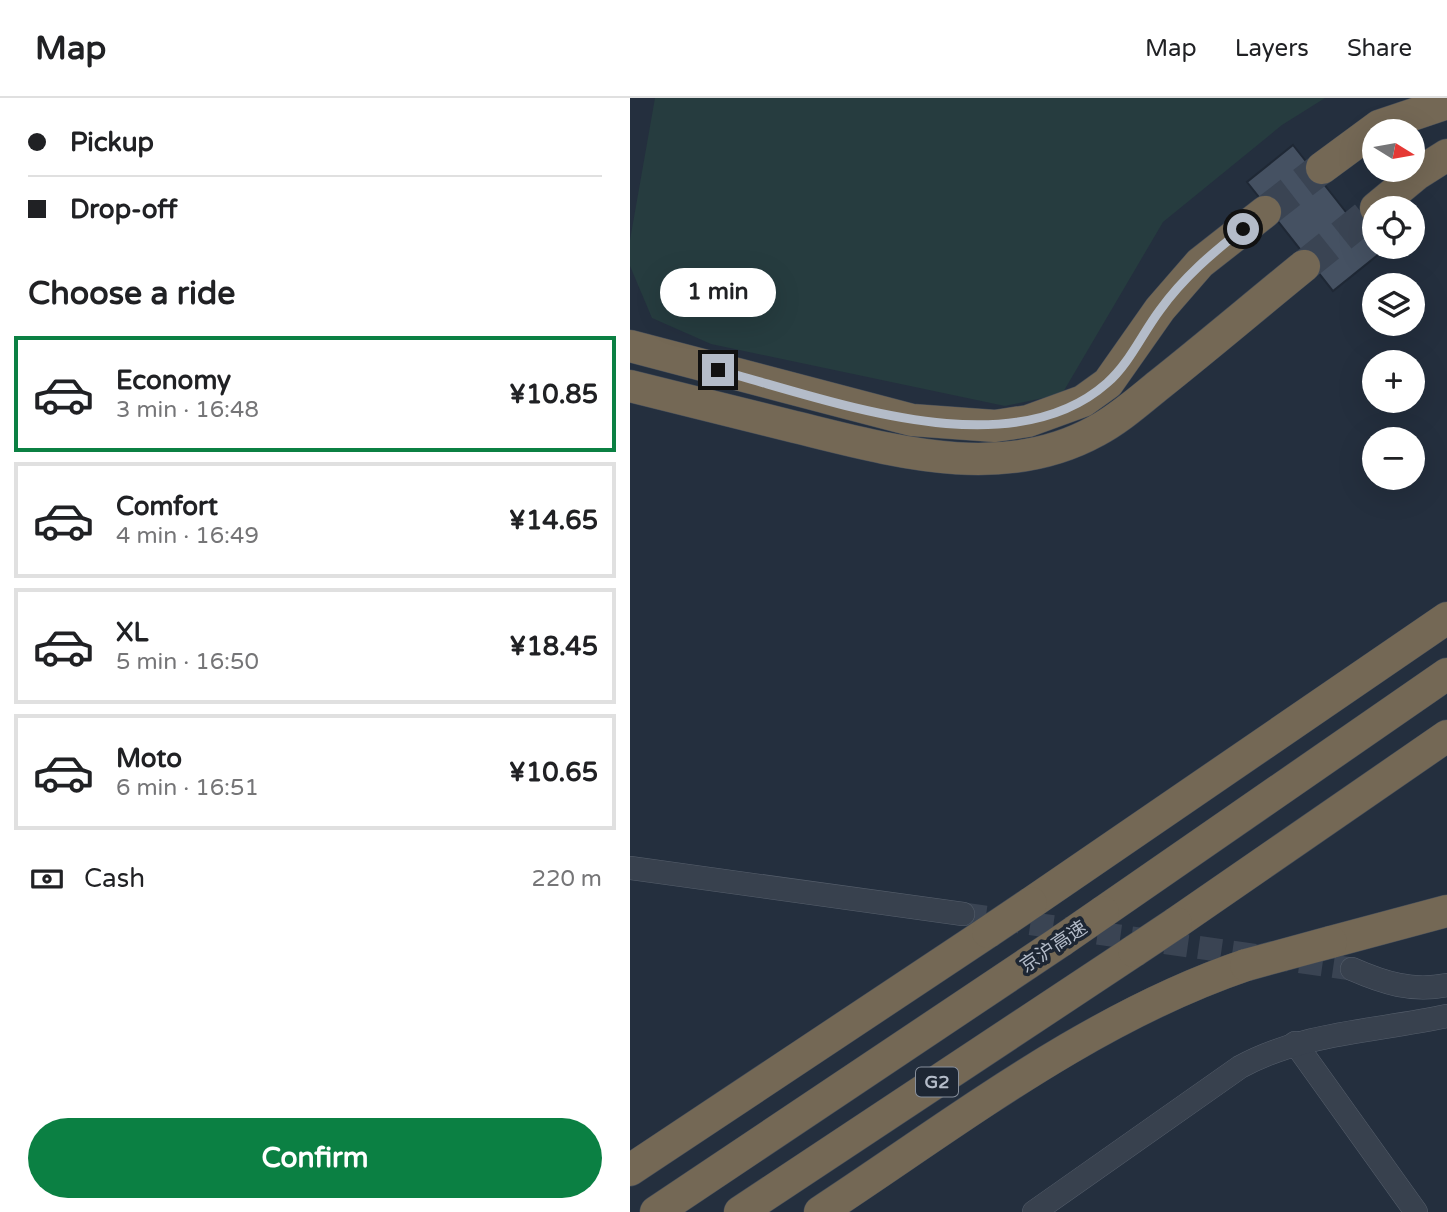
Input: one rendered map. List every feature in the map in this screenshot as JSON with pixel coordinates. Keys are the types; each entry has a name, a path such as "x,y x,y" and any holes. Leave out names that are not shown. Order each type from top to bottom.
{"highway":[{"path":"1322,168 1378,126 1447,103"},
{"path":"1390,196 1417,174 1447,155"},
{"path":"630,346 912,420 982,425 1028,421 1083,401 1108,383 1160,309 1200,263 1265,212"},
{"path":"630,386 904,453 955,459 996,459 1037,452 1097,431 1167,378 1304,266"},
{"path":"630,1170 976,923 1031,903 1447,618"},
{"name":"京沪高速","path":"656,1212 1061,941 1447,674"},
{"name":"G2","path":"740,1212 1439,747"},
{"path":"820,1212 1126,1014 1191,984 1246,965 1447,911"}],"street":[{"path":"630,868 976,923"},
{"path":"1352,969 1401,986 1447,985"},
{"path":"1034,1212 1240,1067 1268,1051 1295,1043 1447,1016"},
{"path":"1295,1043 1416,1212"}],"green space":[{"path":"655,98 1325,98 1282,125 1163,222 1062,394 1005,406 711,344 652,318 630,266 630,240"}],"building":[{"path":"1293,145 1362,232 1362,259 1373,259 1333,291 1247,182"}],"tunnel":[{"path":"1265,212 1322,168"},
{"path":"1304,266 1362,219"},
{"path":"963,914 1352,969"}],"route":[{"path":"718,370 912,420 956,425 995,425 1028,421 1083,401 1108,383 1129,358 1160,309 1200,263 1243,229"}]}
